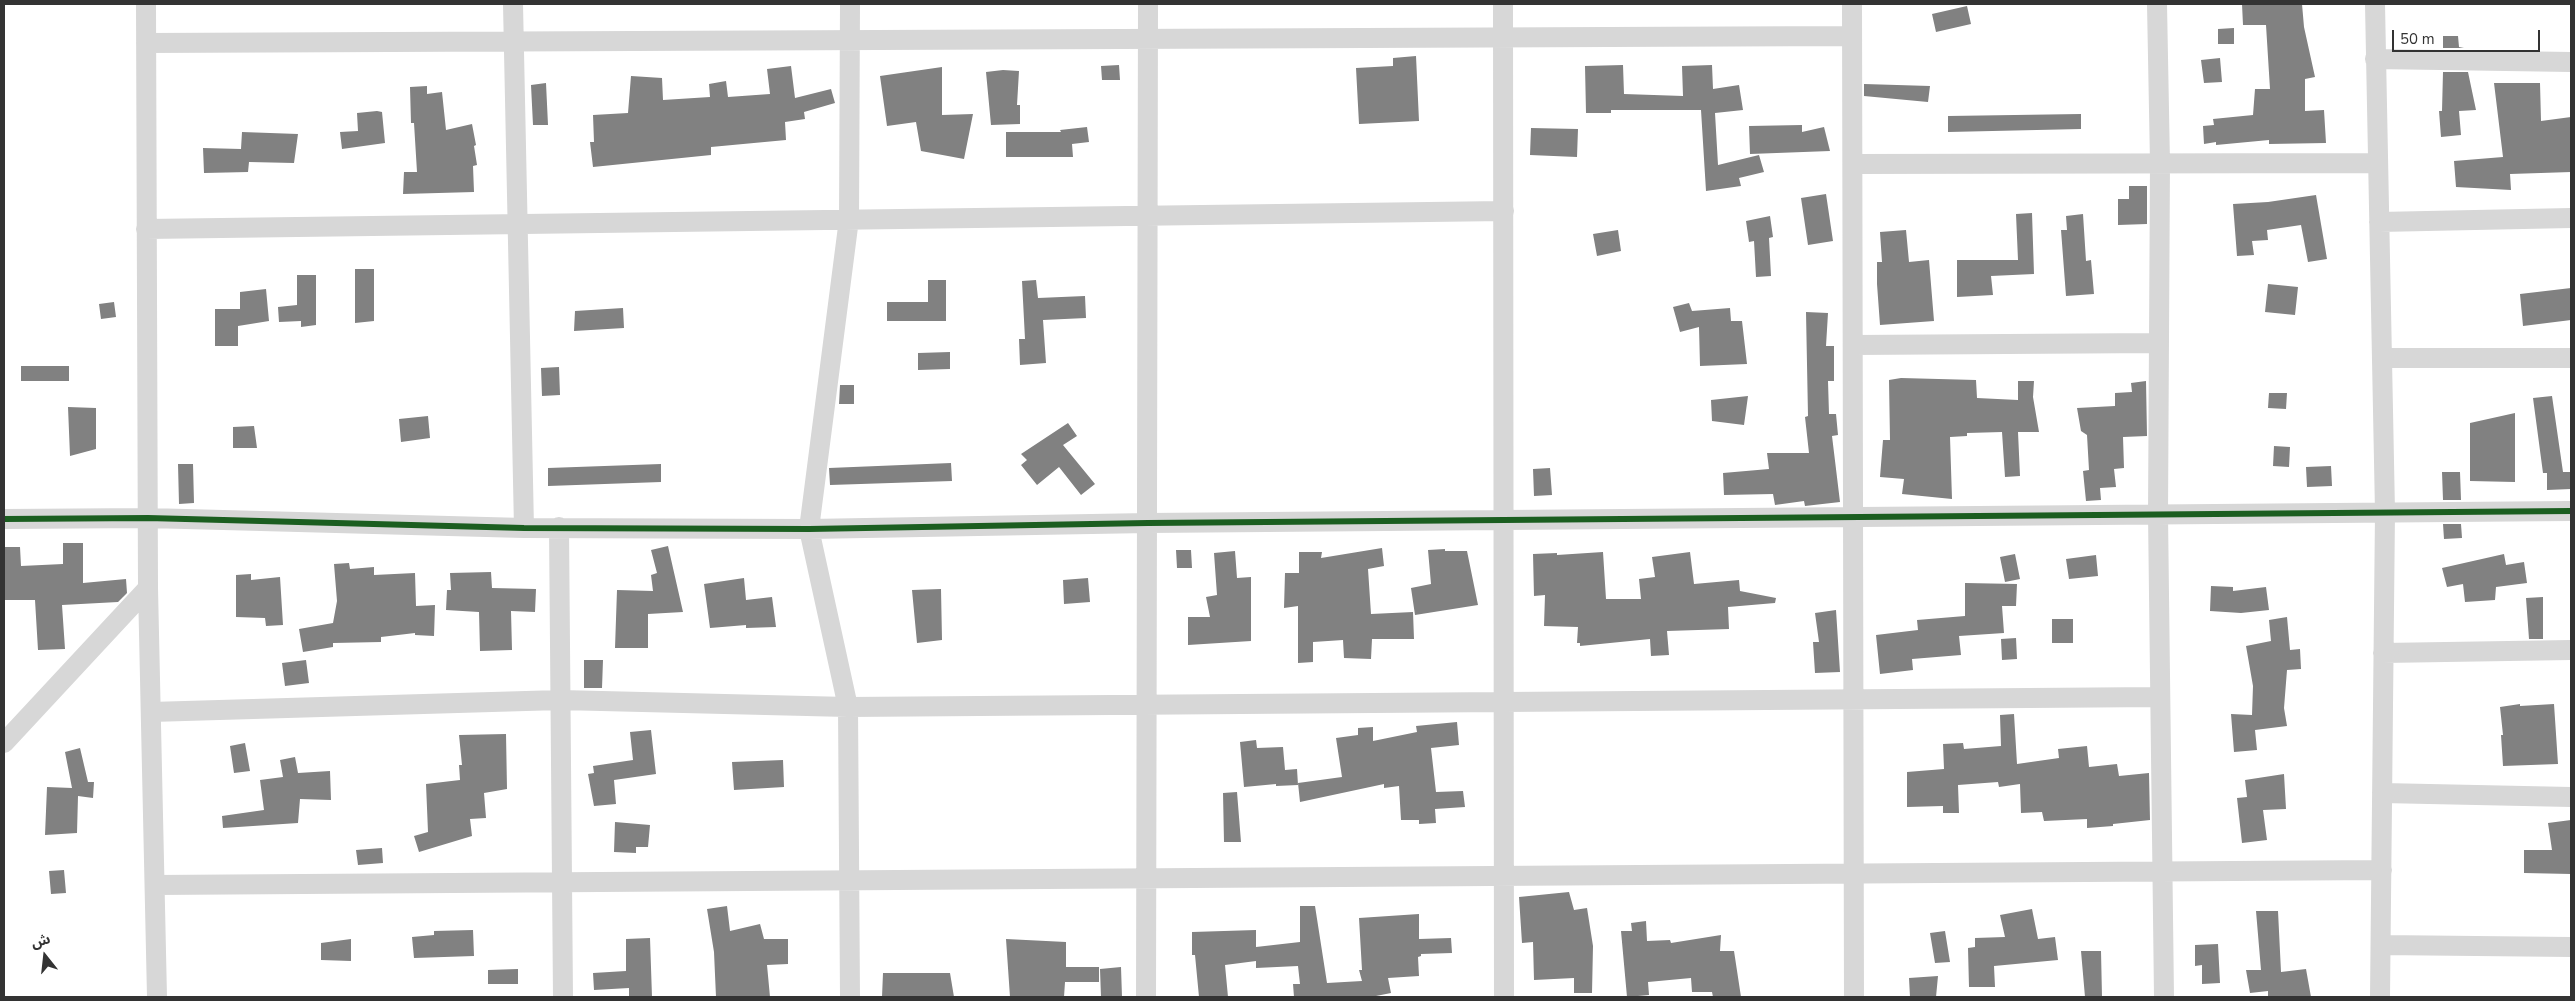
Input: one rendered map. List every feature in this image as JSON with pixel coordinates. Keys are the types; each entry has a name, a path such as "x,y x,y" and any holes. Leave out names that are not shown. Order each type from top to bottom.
{"street":[{"path":"146,4 148,588 157,997"},
{"path":"513,4 524,528"},
{"path":"850,4 849,219 809,529 848,707 850,997"},
{"path":"1146,997 1148,4"},
{"path":"1503,4 1504,997"},
{"path":"1852,4 1855,517 1854,997"},
{"path":"2157,4 2160,163 2158,514 2164,997"},
{"path":"2375,4 2385,512 2380,997"},
{"path":"146,43 1852,36"},
{"path":"2375,59 2571,62"},
{"path":"1853,164 2378,163"},
{"path":"146,228 1504,211"},
{"path":"2379,222 2571,218"},
{"path":"1854,345 2159,343"},
{"path":"2382,358 2571,358"},
{"path":"4,519 148,518 524,528 809,529 1148,523 2571,511"},
{"path":"559,527 563,997"},
{"path":"4,743 148,588"},
{"path":"2384,653 2571,650"},
{"path":"151,712 560,700 848,707 2160,697"},
{"path":"2382,793 2571,797"},
{"path":"154,885 2382,870"},
{"path":"2381,945 2571,947"}],"building":[{"path":"2242,4 2302,4 2304,27 2315,77 2305,79 2305,111 2324,110 2326,143 2269,144 2269,140 2216,145 2216,142 2204,144 2203,126 2214,125 2213,119 2253,115 2255,89 2270,89 2266,25 2243,25"},
{"path":"1967,6 1971,24 1936,32 1932,14"},
{"path":"2234,28 2234,44 2218,44 2218,29"},
{"path":"2443,36 2458,36 2459,47 2464,48 2443,48"},
{"path":"1416,56 1419,121 1359,124 1356,68 1393,66 1393,58"},
{"path":"2220,58 2222,82 2204,83 2201,60"},
{"path":"1119,65 1120,80 1102,80 1101,66"},
{"path":"1623,65 1624,94 1683,96 1682,66 1712,65 1713,89 1739,85 1743,110 1715,113 1718,165 1759,155 1764,172 1739,178 1741,186 1706,191 1701,110 1611,110 1611,113 1586,113 1585,66"},
{"path":"791,66 795,98 831,89 835,103 804,112 805,119 785,122 786,140 711,147 711,155 593,167 590,142 594,142 593,115 628,113 631,76 662,78 663,100 710,97 709,84 726,81 728,97 770,94 767,69"},
{"path":"942,67 942,115 973,114 964,159 921,151 916,122 887,126 880,76"},
{"path":"1019,71 1017,105 1020,105 1020,124 991,125 986,72"},
{"path":"2443,72 2468,72 2476,110 2459,111 2461,135 2441,137 2439,111 2442,111"},
{"path":"546,83 548,125 533,125 531,85"},
{"path":"2494,83 2540,83 2541,121 2571,117 2571,172 2510,174 2511,190 2456,187 2454,161 2503,157"},
{"path":"1864,84 1930,86 1928,102 1864,96"},
{"path":"427,86 427,94 442,92 446,130 472,124 477,165 473,166 474,192 403,194 404,172 417,172 414,123 411,123 410,87"},
{"path":"382,112 385,143 342,149 340,132 358,131 357,113"},
{"path":"2081,114 2081,129 1948,132 1948,116"},
{"path":"1802,125 1802,132 1824,127 1830,151 1750,154 1749,126"},
{"path":"1087,127 1089,142 1072,144 1073,157 1006,157 1006,132 1061,132 1060,130"},
{"path":"1531,128 1578,129 1577,157 1530,155"},
{"path":"242,132 298,134 294,163 249,162 248,172 204,173 203,148 241,149"},
{"path":"2129,186 2147,186 2147,224 2118,225 2118,199 2129,199"},
{"path":"1826,194 1833,241 1808,245 1801,198"},
{"path":"2316,195 2327,259 2308,262 2301,225 2267,230 2268,240 2252,241 2254,255 2237,256 2233,204 2268,202"},
{"path":"2032,213 2034,274 1991,276 1993,295 1957,297 1957,260 2018,260 2016,214"},
{"path":"2083,214 2086,261 2091,260 2094,294 2066,296 2061,230 2067,230 2066,216"},
{"path":"1770,216 1773,237 1769,238 1771,276 1756,277 1754,241 1749,242 1746,221"},
{"path":"1618,230 1621,251 1597,256 1593,234"},
{"path":"1906,230 1909,262 1929,260 1934,321 1880,325 1877,262 1882,262 1880,232"},
{"path":"355,269 374,269 374,321 355,323"},
{"path":"297,275 316,275 316,325 301,327 301,321 279,322 278,307 297,305"},
{"path":"928,280 946,280 946,321 887,321 887,302 928,302"},
{"path":"1036,280 1038,298 1085,296 1086,318 1043,320 1046,363 1020,365 1019,339 1025,339 1022,281"},
{"path":"2268,284 2298,287 2295,315 2265,312"},
{"path":"2571,288 2571,320 2523,326 2520,294"},
{"path":"266,289 269,321 238,326 238,346 215,346 215,309 240,309 240,292"},
{"path":"114,302 116,317 101,319 99,304"},
{"path":"1689,303 1692,311 1730,308 1731,321 1742,321 1747,364 1700,366 1699,327 1680,332 1673,307"},
{"path":"623,308 624,328 574,331 575,311"},
{"path":"1806,312 1828,313 1826,346 1834,346 1834,381 1828,381 1829,414 1836,414 1838,435 1832,436 1840,502 1805,506 1804,501 1775,505 1773,494 1724,495 1723,473 1769,469 1767,453 1809,453 1805,417 1808,416"},
{"path":"950,352 950,369 918,370 918,353"},
{"path":"21,366 69,366 69,381 21,381"},
{"path":"559,367 560,395 542,396 541,368"},
{"path":"1901,378 1976,380 1977,398 2018,400 2018,381 2034,381 2033,397 2039,432 2018,432 2020,476 2005,477 2002,432 1967,433 1967,436 1950,437 1952,499 1902,494 1904,479 1880,477 1883,440 1890,440 1889,380"},
{"path":"2146,381 2147,436 2123,437 2124,468 2114,469 2116,487 2100,488 2101,500 2086,501 2083,471 2089,470 2087,435 2081,431 2077,408 2115,406 2115,393 2132,392 2131,383"},
{"path":"840,385 854,385 854,404 839,404"},
{"path":"2269,393 2287,393 2286,409 2268,408"},
{"path":"1748,396 1744,425 1712,421 1711,400"},
{"path":"2552,396 2563,472 2571,472 2571,489 2547,490 2547,473 2543,473 2533,398"},
{"path":"68,407 96,408 96,449 70,456"},
{"path":"2515,413 2515,482 2470,481 2470,423"},
{"path":"428,416 430,438 401,442 399,419"},
{"path":"1068,423 1077,436 1063,445 1095,484 1081,495 1059,467 1037,485 1021,465 1027,460 1021,454"},
{"path":"254,426 257,448 233,448 233,427"},
{"path":"2274,446 2290,447 2289,467 2273,466"},
{"path":"951,463 952,481 830,485 829,468"},
{"path":"178,464 193,464 194,503 179,504"},
{"path":"661,464 661,482 548,486 548,468"},
{"path":"2331,466 2332,486 2307,487 2306,467"},
{"path":"1550,468 1552,495 1534,496 1533,469"},
{"path":"2442,472 2460,472 2461,500 2443,500"},
{"path":"2443,524 2461,524 2462,538 2444,539"},
{"path":"63,543 83,543 83,583 126,579 127,593 118,602 62,605 65,649 38,650 35,600 4,600 5,547 20,547 21,566 63,564"},
{"path":"668,546 683,612 648,614 648,648 615,648 617,590 653,591 651,575 657,573 651,550"},
{"path":"1382,548 1384,566 1368,569 1371,614 1413,612 1414,639 1372,639 1371,659 1344,658 1343,640 1313,642 1313,662 1298,663 1298,606 1284,608 1285,573 1299,573 1299,552 1322,552 1321,558"},
{"path":"1445,549 1445,551 1467,551 1478,605 1415,615 1411,588 1431,584 1428,550"},
{"path":"1176,550 1191,550 1192,568 1177,568"},
{"path":"1235,551 1237,578 1251,577 1251,641 1188,645 1188,617 1210,617 1206,597 1217,595 1214,553"},
{"path":"1603,552 1606,599 1641,599 1639,579 1655,577 1652,557 1690,552 1694,584 1739,580 1740,591 1776,598 1775,603 1728,607 1729,629 1667,631 1669,655 1651,656 1650,639 1580,646 1580,643 1577,643 1578,627 1544,626 1545,595 1534,596 1533,554 1557,553 1557,555"},
{"path":"2015,554 2020,579 2005,582 2000,557"},
{"path":"2504,554 2506,565 2524,562 2527,583 2496,587 2495,600 2465,602 2463,584 2447,587 2442,568"},
{"path":"2096,555 2098,576 2069,579 2066,559"},
{"path":"349,563 350,569 374,567 374,575 415,573 416,606 435,605 434,636 415,635 415,633 381,637 381,642 333,643 333,647 303,652 299,629 333,623 337,601 334,564"},
{"path":"491,572 492,588 536,589 535,612 511,611 512,650 480,651 479,612 446,610 447,590 451,590 450,573"},
{"path":"251,574 251,580 280,577 283,625 266,626 265,618 236,617 236,575"},
{"path":"744,578 746,600 772,597 776,627 746,628 746,625 710,628 704,584"},
{"path":"1088,578 1090,602 1064,604 1063,580"},
{"path":"1965,583 2017,584 2016,606 2002,606 2004,633 1959,636 1961,655 1912,659 1913,670 1880,674 1876,635 1918,630 1917,620 1965,616"},
{"path":"2211,586 2233,587 2233,591 2266,587 2269,610 2241,613 2210,611"},
{"path":"941,589 942,640 917,643 912,590"},
{"path":"2543,597 2543,639 2529,639 2526,598"},
{"path":"1836,610 1840,672 1815,673 1813,642 1819,642 1815,613"},
{"path":"2287,617 2290,650 2300,649 2301,669 2287,670 2284,708 2287,726 2255,730 2257,750 2234,752 2231,714 2252,715 2253,686 2246,646 2271,641 2269,620"},
{"path":"2052,619 2073,619 2073,643 2052,643"},
{"path":"2016,638 2017,659 2002,660 2001,639"},
{"path":"306,660 309,683 285,686 282,663"},
{"path":"584,660 603,660 602,688 584,688"},
{"path":"2520,704 2520,706 2554,704 2558,764 2503,766 2501,735 2503,735 2500,707"},
{"path":"2014,714 2017,764 2059,758 2058,749 2087,746 2089,767 2117,764 2119,776 2149,773 2150,820 2087,828 2087,819 2044,821 2042,812 2021,813 2020,784 1999,787 1998,782 1958,785 1959,813 1943,813 1943,806 1907,807 1907,772 1944,769 1943,744 1963,743 1964,749 2001,746 2000,715"},
{"path":"1457,722 1459,745 1431,748 1436,792 1463,791 1465,807 1435,809 1436,823 1419,824 1419,820 1401,820 1399,786 1384,788 1384,784 1300,802 1298,783 1342,777 1336,738 1358,735 1358,728 1373,727 1373,741 1417,732 1416,726"},
{"path":"651,730 656,774 614,780 616,804 594,806 588,774 594,773 593,766 633,760 630,732"},
{"path":"506,734 507,789 484,793 486,818 470,819 472,836 419,852 414,836 428,832 426,784 460,780 459,765 462,765 459,735"},
{"path":"1256,740 1257,748 1283,747 1285,770 1297,769 1298,785 1276,786 1276,784 1244,787 1240,742"},
{"path":"245,743 250,771 234,773 230,746"},
{"path":"80,748 88,782 94,782 93,798 78,796 77,833 45,835 47,787 72,788 65,752"},
{"path":"295,757 298,773 330,771 331,800 300,799 298,823 223,828 222,816 264,810 260,780 283,777 280,760"},
{"path":"783,760 784,787 734,790 732,762"},
{"path":"2284,774 2286,809 2263,810 2267,840 2242,843 2237,798 2247,797 2245,780"},
{"path":"1237,792 1241,842 1224,842 1223,793"},
{"path":"2571,820 2571,874 2524,873 2524,850 2552,850 2548,823"},
{"path":"615,822 650,825 648,847 636,847 636,853 614,852"},
{"path":"382,848 383,863 358,865 356,850"},
{"path":"64,870 66,893 51,894 49,871"},
{"path":"1569,892 1574,910 1587,908 1593,946 1592,993 1574,993 1574,978 1534,980 1533,942 1522,943 1519,897"},
{"path":"727,906 730,931 760,924 764,939 788,939 788,964 767,965 770,997 716,997 714,952 707,909"},
{"path":"1300,906 1315,906 1327,983 1362,981 1359,970 1362,970 1359,918 1419,914 1419,939 1451,938 1452,953 1421,954 1418,957 1419,976 1388,978 1391,993 1371,997 1294,997 1293,984 1300,984 1298,966 1256,968 1256,961 1225,965 1228,997 1199,997 1195,955 1192,955 1192,932 1256,930 1256,947 1300,942"},
{"path":"2032,909 2038,939 2055,937 2058,960 1994,966 1995,987 1969,987 1968,948 1975,947 1975,938 2005,937 2000,915"},
{"path":"2256,911 2278,911 2281,972 2306,969 2311,997 2268,997 2268,991 2250,993 2246,970 2261,970"},
{"path":"1646,921 1647,941 1670,940 1671,943 1721,935 1720,951 1734,951 1741,997 1713,997 1712,992 1692,992 1691,978 1648,982 1649,995 1627,997 1621,931 1632,931 1631,923"},
{"path":"473,930 474,956 414,958 412,937 434,935 434,931"},
{"path":"1945,931 1950,962 1935,963 1930,933"},
{"path":"650,938 652,997 629,997 629,988 594,990 593,973 626,971 626,939"},
{"path":"351,939 351,961 321,960 321,943"},
{"path":"1006,939 1066,942 1066,967 1099,967 1099,982 1065,982 1064,997 1010,997"},
{"path":"2218,944 2220,983 2202,984 2202,965 2195,966 2195,945"},
{"path":"2081,951 2101,951 2102,997 2085,997"},
{"path":"1121,967 1122,997 1101,997 1100,969"},
{"path":"518,969 518,984 488,984 488,970"},
{"path":"883,973 950,973 954,997 882,997"},
{"path":"1938,976 1936,997 1910,997 1909,978"}],"cycle path":[{"path":"4,519 148,518 524,528 809,529 1148,523 2571,511"}]}
